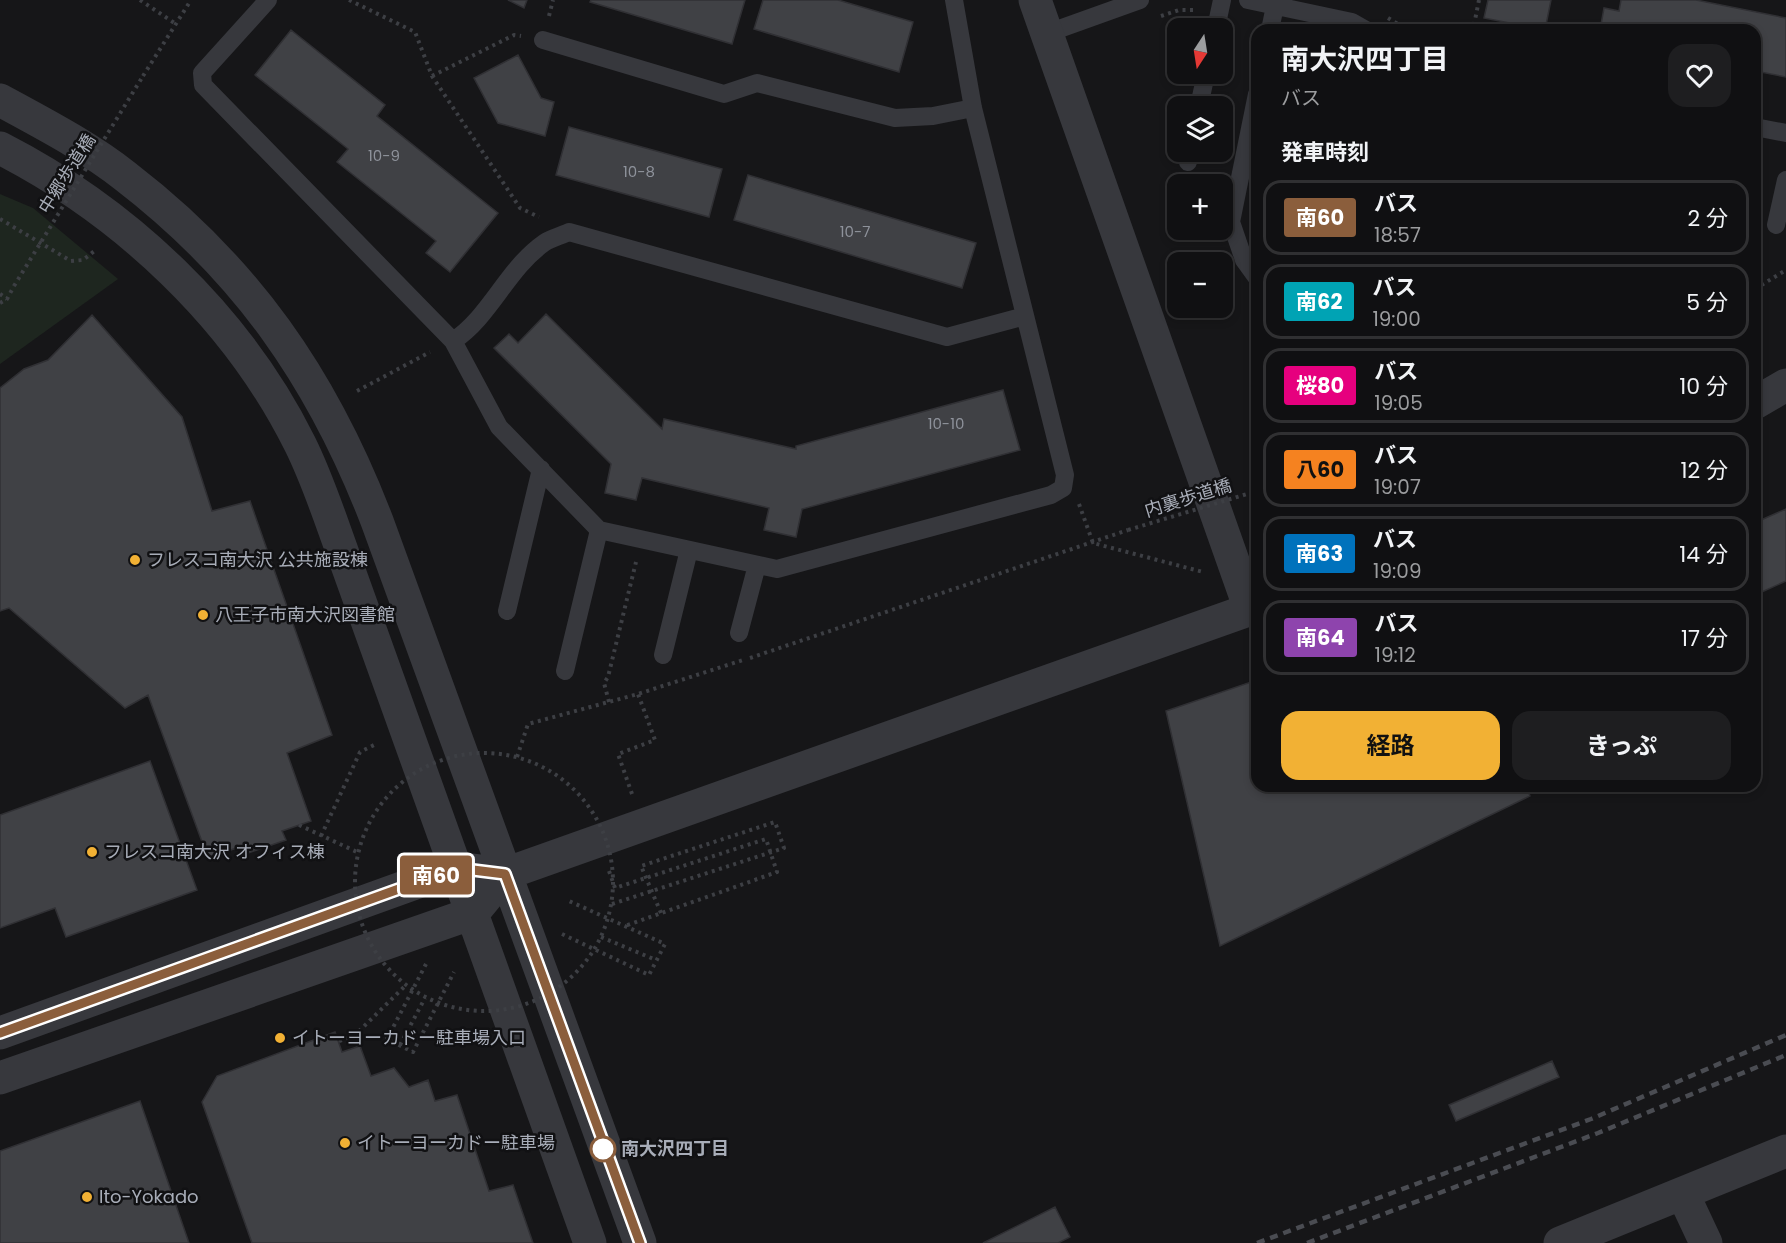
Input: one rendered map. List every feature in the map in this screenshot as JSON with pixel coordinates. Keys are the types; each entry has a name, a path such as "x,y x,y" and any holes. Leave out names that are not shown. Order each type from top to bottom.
{"street":[{"path":"1035,0 1251,600"},
{"path":"0,100 54,130 124,174 200,241 257,302 296,356 335,422 357,468 640,1243"},
{"path":"0,148 67,186 140,240 176,275 261,379 313,471 590,1243"},
{"path":"1761,400 1786,385"},
{"path":"0,1033 457,868 505,874 1251,609"},
{"path":"0,1078 473,913 505,874"},
{"path":"1560,1243 1786,1151"},
{"path":"1683,1194 1706,1243"}],"lane":[{"path":"268,0 202,73 203,85 453,341 499,427 599,530 777,569 1051,495 1063,488 1065,475 972,108 954,0"},
{"path":"1048,33 1140,0"},
{"path":"1248,0 1356,24"},
{"path":"1271,24 1275,6"},
{"path":"543,40 724,94 757,83 895,118 933,116 972,108"},
{"path":"1251,124 1231,222 1244,260 1251,270"},
{"path":"1761,128 1786,133"},
{"path":"1776,225 1786,180"},
{"path":"453,341 466,332 526,258 545,242 569,232 947,338 1025,316"},
{"path":"507,611 541,469"},
{"path":"565,671 599,530"},
{"path":"663,656 689,550"},
{"path":"739,633 757,565"}],"path":[{"path":"140,0 176,24"},
{"name":"中郷歩道橋","path":"7,299 191,0"},
{"path":"349,0 415,32 432,76 520,208 569,232"},
{"path":"432,76 514,35 543,40 553,0"},
{"path":"1474,24 1479,0"},
{"path":"1158,17 1190,9 1219,15"},
{"path":"0,219 71,261 83,260 100,246"},
{"path":"1761,285 1786,270"},
{"path":"0,294 7,299 0,303"},
{"path":"357,391 408,363"},
{"path":"1063,488 1077,497 1093,543 1204,573"},
{"name":"内裏歩道橋","path":"517,757 528,724 638,694 905,608 1128,530 1251,493"},
{"path":"609,702 604,683 608,677 642,539"},
{"path":"635,801 618,754 655,740 638,694"},
{"path":"321,836 360,752 386,740"},
{"path":"489,751 538,763 572,788 592,812 608,846 612,872 612,904 601,937 585,964 573,978 542,999 498,1011 460,1009 426,998 405,986 376,954 360,921 354,896 357,852 375,813 389,793 407,778 456,756 489,751"},
{"path":"612,904 623,900 634,897 645,893 655,890 666,886 677,883 687,879 784,848 775,822 642,866 649,884 652,893 661,913"},
{"path":"299,825 357,852"},
{"path":"607,865 615,888 766,840 777,872 624,926"},
{"path":"561,934 649,975 665,944 569,901"},
{"path":"601,937 657,960"},
{"path":"428,961 387,1039 413,1052 454,972"},
{"path":"339,1041 354,1036 405,986"},
{"path":"400,1045 426,998"}],"shaded area":[{"path":"0,194 33,208 118,279 0,364"}],"building":[{"path":"508,0 527,0 524,8"},
{"path":"591,0 745,0 732,44 590,2"},
{"path":"763,0 838,0 913,22 899,72 754,29"},
{"path":"1488,0 1551,0 1546,24 1514,24 1484,18"},
{"path":"1621,0 1696,0 1786,18 1786,77 1761,72 1761,24 1601,24 1604,8 1619,11"},
{"path":"291,30 385,105 377,116 498,213 450,272 426,253 436,241 337,162 348,149 255,75"},
{"path":"518,55 541,98 554,102 545,136 498,123 474,78"},
{"path":"569,127 722,169 709,217 556,175"},
{"path":"748,175 976,243 962,288 734,220"},
{"path":"546,314 662,429 664,419 796,449 796,446 1003,390 1020,450 802,509 796,537 764,530 769,508 642,478 636,500 605,493 611,464 494,348 509,334 518,343"},
{"name":"フレスコ南大沢 公共施設棟","path":"92,315 182,417 212,511 250,501 332,735 287,753 311,821 282,831 286,840 248,853 245,845 208,858 148,695 125,708 9,608 0,611 0,388 24,369 48,360"},
{"path":"1786,509 1786,581 1761,592 1761,520"},
{"path":"1251,682 1251,792 1528,792 1530,796 1220,946 1166,711"},
{"name":"フレスコ南大沢 オフィス棟","path":"150,761 197,890 66,937 55,908 0,928 0,815"},
{"name":"イトーヨーカドー駐車場","path":"335,1032 342,1052 360,1046 371,1076 394,1068 409,1087 428,1080 435,1101 457,1095 489,1191 513,1185 533,1243 252,1243 202,1102 217,1076"},
{"path":"1552,1061 1559,1077 1456,1121 1449,1105"},
{"name":"Ito-Yokado","path":"140,1101 189,1243 0,1243 0,1151"},
{"path":"1055,1207 1070,1237 1058,1243 983,1243"}],"railway":[{"path":"1257,1243 1591,1119 1786,1035"},
{"path":"1307,1243 1598,1133 1786,1055"}],"bus line":[{"name":"南60","path":"0,1033 457,868 505,874 640,1243"}],"place":[{"name":"フレスコ南大沢 公共施設棟","path":"135,560"},
{"name":"八王子市南大沢図書館","path":"203,615"},
{"name":"フレスコ南大沢 オフィス棟","path":"92,852"},
{"name":"イトーヨーカドー駐車場入口","path":"280,1038"},
{"name":"イトーヨーカドー駐車場","path":"345,1143"},
{"name":"南大沢四丁目","path":"603,1149"},
{"name":"Ito-Yokado","path":"87,1197"}]}
